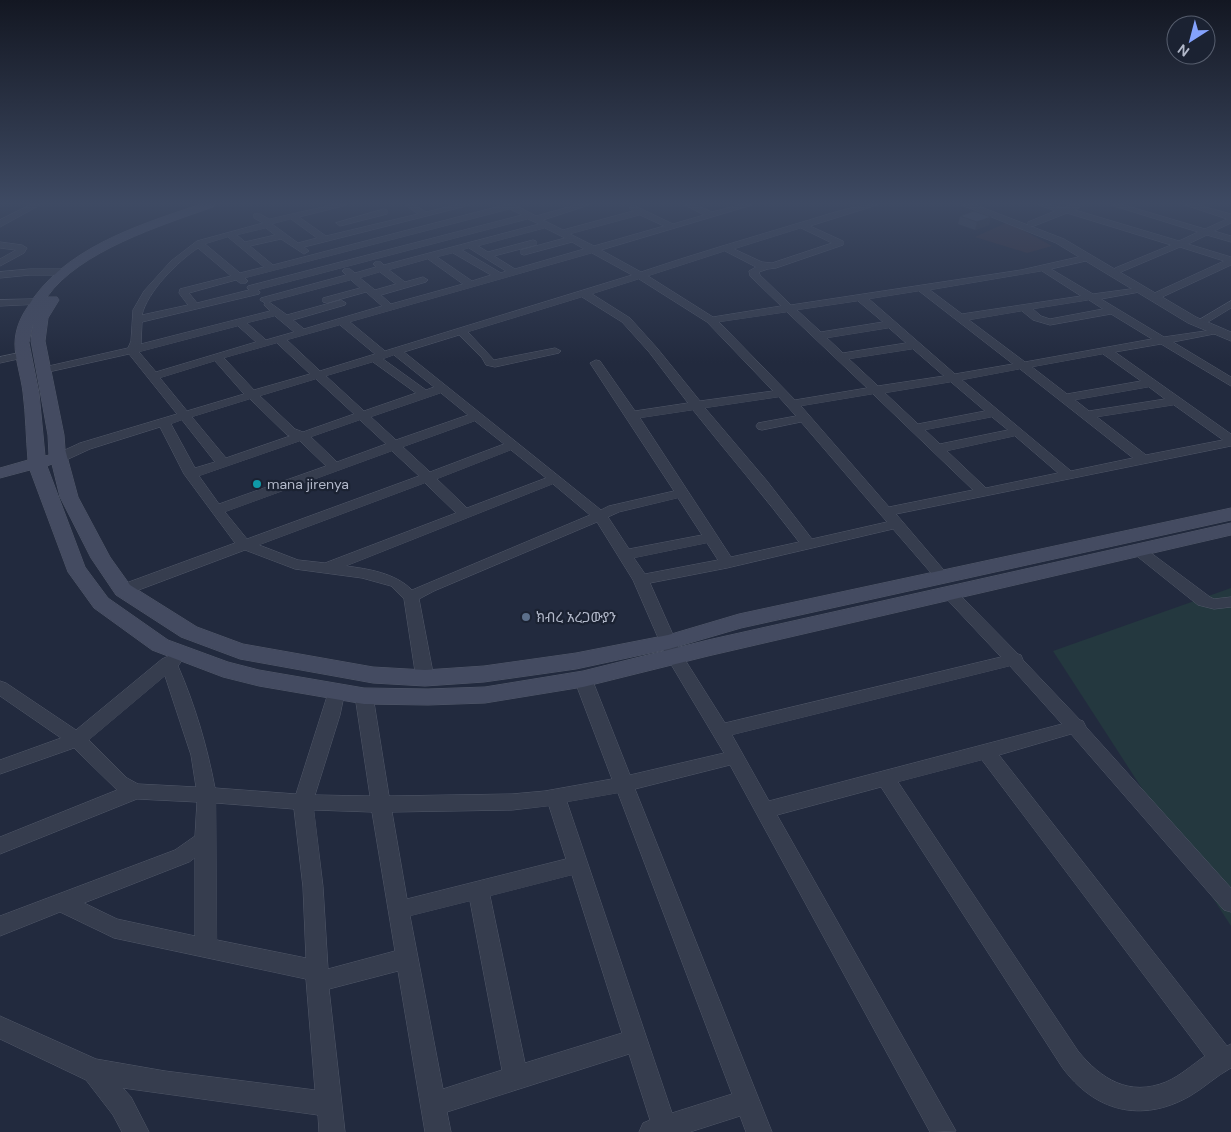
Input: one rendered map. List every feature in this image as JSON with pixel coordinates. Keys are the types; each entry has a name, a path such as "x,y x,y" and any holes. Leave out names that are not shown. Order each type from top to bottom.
{"main road":[{"path":"85,258 47,288 36,302 27,319 22,343 31,393 36,459 75,568 101,603 160,645 175,659 250,676 364,696 428,697 485,695 583,680 672,649"},
{"path":"101,258 74,275 60,288 41,318 40,325 38,341 56,435 57,454 69,497 101,558 123,590 189,632 240,650 373,675 425,678 484,674 672,649 946,586 1231,514"},
{"path":"26,326 40,325"},
{"path":"0,463 36,459 57,454"},
{"path":"0,473 36,459"},
{"path":"946,586 1138,550 1231,529"}],"street":[{"path":"176,282 190,258"},
{"path":"215,258 302,333"},
{"path":"259,258 271,268"},
{"path":"132,350 138,342 136,320 143,300 176,282 239,277 312,258"},
{"path":"331,258 390,308"},
{"path":"136,320 194,306 367,258"},
{"path":"371,258 400,282"},
{"path":"264,300 303,294 353,277 423,258"},
{"path":"432,258 471,285"},
{"path":"476,258 499,276"},
{"path":"492,258 514,272"},
{"path":"534,258 544,264"},
{"path":"154,376 565,258"},
{"path":"607,258 639,275 711,320 805,418 887,512 946,586 1077,726 1231,903"},
{"path":"57,454 584,294 694,258"},
{"path":"747,258 766,266"},
{"path":"797,258 754,271 755,276 983,492"},
{"path":"711,320 1021,273 1087,258 1141,289 1231,332"},
{"path":"1095,258 1118,270 1192,320 1231,337"},
{"path":"1118,270 1150,258"},
{"path":"1157,296 1231,261"},
{"path":"44,370 132,350 240,321 320,309 338,300 419,278 445,267"},
{"path":"1043,268 1231,382"},
{"path":"0,275 30,272 65,272"},
{"path":"419,278 442,294"},
{"path":"176,282 194,306"},
{"path":"921,288 1142,459"},
{"path":"960,318 1141,289"},
{"path":"584,294 626,320 653,350 696,406 762,484 808,544"},
{"path":"860,297 1067,474"},
{"path":"338,300 359,317"},
{"path":"0,303 36,302"},
{"path":"1204,320 1231,304"},
{"path":"1025,308 1037,318 1050,322 1114,310"},
{"path":"240,321 264,344"},
{"path":"343,322 424,394"},
{"path":"819,336 891,324"},
{"path":"461,331 487,357 490,363 496,364 555,351"},
{"path":"792,404 953,378 1215,331"},
{"path":"280,340 394,445 466,515"},
{"path":"842,357 914,345"},
{"path":"132,350 222,462"},
{"path":"396,351 600,516 641,580 672,649 721,731 943,1131"},
{"path":"1106,351 1231,441"},
{"path":"0,360 23,355"},
{"path":"217,358 290,432 301,435 335,466"},
{"path":"596,363 632,415 727,563"},
{"path":"1064,398 1152,384"},
{"path":"191,474 443,388"},
{"path":"632,415 781,393"},
{"path":"1087,415 1175,401"},
{"path":"914,428 994,413"},
{"path":"216,510 476,416"},
{"path":"762,426 805,418"},
{"path":"164,422 191,474 243,544 295,564 363,573 387,579 396,583 411,597 425,678"},
{"path":"936,449 1018,432"},
{"path":"887,512 1231,441"},
{"path":"123,590 243,544 427,479 513,445"},
{"path":"326,568 555,479"},
{"path":"411,597 429,587 614,509 681,493"},
{"path":"641,580 727,563 896,524"},
{"path":"624,555 711,538"},
{"path":"1138,550 1204,601 1214,604 1231,602"},
{"path":"0,766 77,740 175,659"},
{"path":"175,659 180,690 200,755 207,795 205,840 206,948"},
{"path":"721,731 1014,659"},
{"path":"583,680 759,1132"},
{"path":"332,1132 318,977 313,887 303,802 331,715 336,691"},
{"path":"3,693 77,740 120,783 136,791 303,802 381,804 512,802 556,797 622,784 735,757"},
{"path":"364,696 438,1132"},
{"path":"764,810 886,779 1077,726"},
{"path":"886,779 1070,1059 1083,1075 1104,1091 1130,1099 1159,1096 1180,1088 1227,1058 986,752"},
{"path":"0,846 136,791"},
{"path":"556,797 636,1040 659,1130 747,1101"},
{"path":"0,926 182,856 205,840"},
{"path":"399,910 578,865"},
{"path":"478,890 516,1078"},
{"path":"60,902 114,928 206,948 318,977 407,958"},
{"path":"0,1027 95,1071 165,1083 329,1104"},
{"path":"433,1104 636,1040"},
{"path":"95,1071 122,1106 136,1132"}],"shaded area":[{"path":"1231,588 1231,926 1053,651"}],"place":[{"name":"mana jirenya","path":"257,484"},
{"name":"ክብረ አረጋውያን","path":"526,617"}]}
